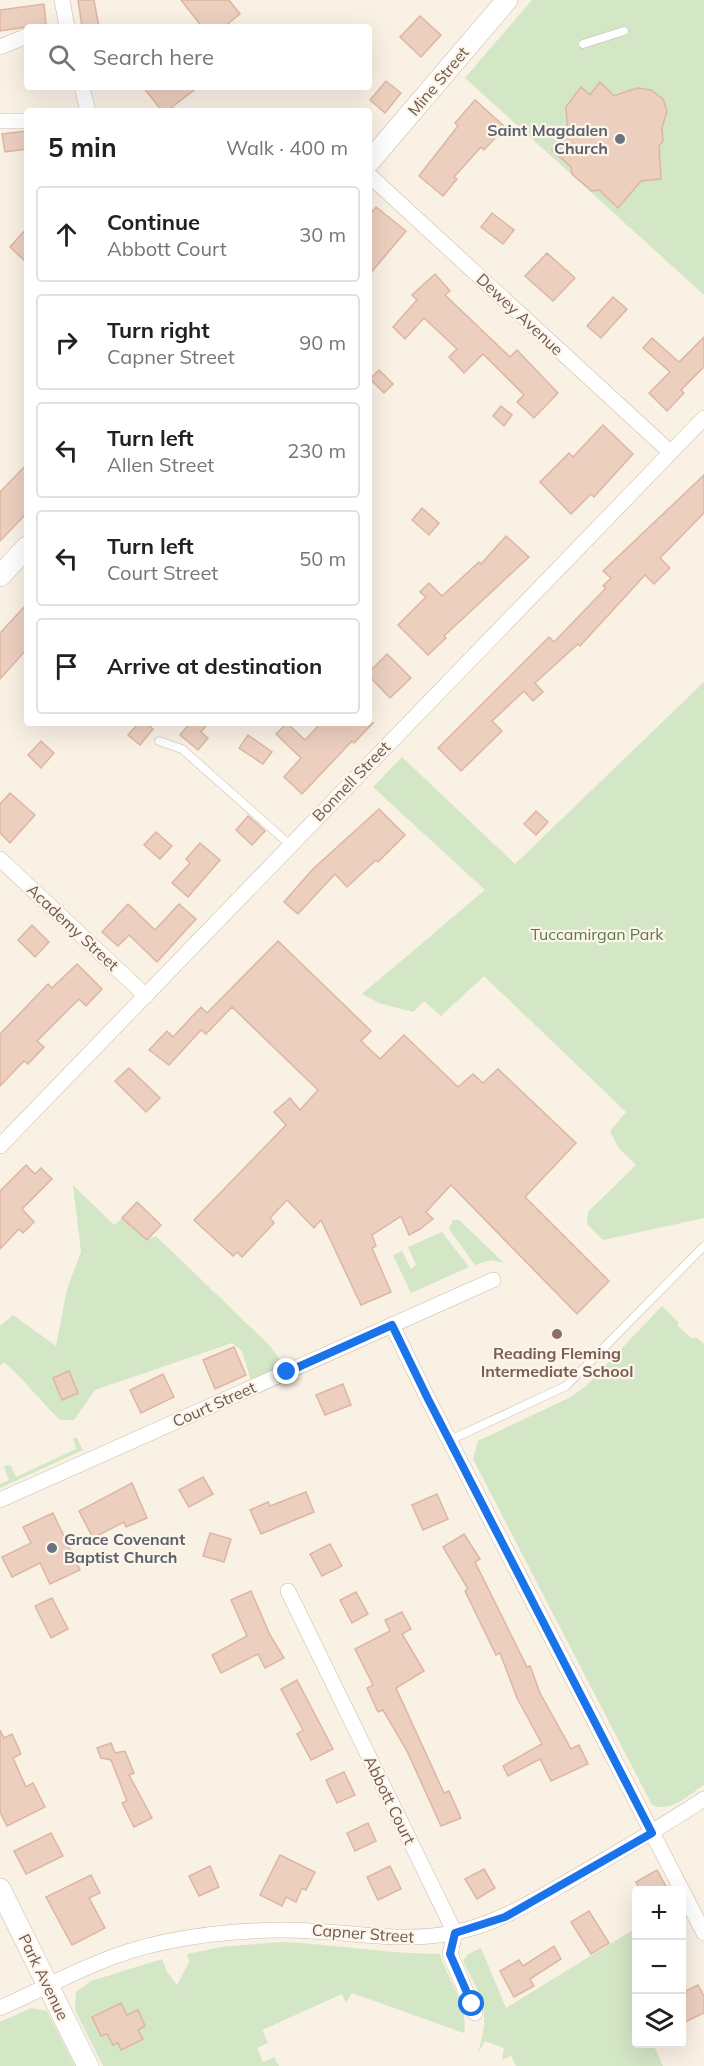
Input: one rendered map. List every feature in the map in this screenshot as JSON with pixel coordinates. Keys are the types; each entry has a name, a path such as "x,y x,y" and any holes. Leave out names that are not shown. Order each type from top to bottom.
{"street":[{"path":"62,0 66,24"},
{"name":"Mine Street","path":"372,158 507,0"},
{"path":"0,47 24,37"},
{"path":"82,90 83,108"},
{"path":"0,121 24,121"},
{"name":"Dewey Avenue","path":"372,178 670,452"},
{"name":"Bonnell Street","path":"0,1146 289,844 704,418"},
{"path":"0,576 24,549"},
{"name":"Academy Street","path":"0,859 146,996"},
{"name":"Court Street","path":"0,1500 493,1280"},
{"path":"392,1325 704,1933"},
{"name":"Abbott Court","path":"288,1591 455,1933 450,1954 475,2013"},
{"name":"Capner Street","path":"0,2008 96,1963 154,1946 216,1934 316,1930 414,1938 455,1933 505,1917 652,1833 704,1799"},
{"name":"Park Avenue","path":"0,1889 88,2066"}],"lane":[{"path":"584,44 624,31"},
{"path":"159,741 182,749 289,844"},
{"path":"450,1440 566,1386 704,1246"}],"green space":[{"path":"532,0 704,0 704,295 465,78"},
{"name":"Tuccamirgan Park","path":"704,682 704,1218 603,1240 587,1224 588,1212 636,1165 618,1147 610,1131 626,1112 484,976 441,1016 424,1001 413,1012 379,1003 362,994 485,890 373,787 402,757 515,864"},
{"path":"73,1185 114,1225 122,1218 147,1240 156,1236 269,1345 287,1369 253,1387 242,1351 232,1343 95,1390 74,1420 60,1420 4,1362 0,1366 0,1326 13,1315 56,1346 67,1289 81,1252"},
{"path":"453,1220 459,1220 504,1263 491,1260 475,1265 449,1229"},
{"path":"442,1232 469,1267 411,1293 393,1255 402,1251 411,1269 416,1265 408,1247"},
{"path":"662,1306 691,1338 697,1338 704,1344 704,1785 679,1802 666,1807 652,1805 473,1459 478,1441 571,1397 587,1385"},
{"path":"73,1438 77,1438 83,1450 0,1488 0,1484 9,1480 4,1467 11,1466 16,1477 76,1449"},
{"path":"632,1930 632,2048 655,2048 663,2066 516,2066 511,2056 502,2060 504,2048 485,2041 478,2053 484,2015 480,1995 463,1961 468,1954 481,1948 506,2008"},
{"path":"281,1942 440,1954 461,2002 465,2022 464,2033 352,1993 346,2003 342,1994 262,2030 268,2043 257,2048 263,2062 274,2057 279,2066 103,2066 75,2010 76,1992 91,1981 162,1959 167,1972 177,1985 189,1962 187,1954 221,1947"},
{"path":"31,2008 47,2011 75,2066 0,2066 0,2022"}],"building":[{"path":"78,0 94,0 98,24 82,24"},
{"path":"181,0 229,0 240,14 228,24 200,24"},
{"path":"44,4 46,24 24,24 24,27 0,31 0,10"},
{"path":"420,16 441,35 421,57 400,37"},
{"path":"386,81 401,93 385,113 370,100"},
{"path":"600,82 614,96 637,88 651,90 663,99 667,111 662,128 663,141 659,146 661,179 641,181 618,208 599,190 592,191 572,174 571,167 552,150 568,133 566,107 581,87 590,95"},
{"path":"145,90 194,90 171,108 160,108"},
{"path":"475,100 505,127 484,150 481,147 454,177 457,179 443,196 419,176 458,126 455,123"},
{"path":"24,131 24,149 5,152 2,134"},
{"path":"376,207 406,231 372,271 372,212"},
{"path":"492,213 514,230 503,244 481,227"},
{"path":"24,231 24,260 10,247"},
{"path":"547,253 575,278 553,301 525,276"},
{"path":"435,274 450,291 445,295 510,357 517,350 558,393 534,418 517,402 524,395 483,354 464,373 449,357 457,349 424,318 405,339 393,327 417,300 412,295"},
{"path":"613,297 627,309 601,338 587,326"},
{"path":"704,337 704,367 681,390 684,393 667,411 649,393 670,372 643,348 652,338 679,362"},
{"path":"379,370 393,384 384,393 372,381 372,377"},
{"path":"501,406 512,415 504,426 493,416"},
{"path":"603,425 633,454 594,497 591,494 571,514 540,482 569,453 573,457"},
{"path":"24,467 24,516 0,541 0,492"},
{"path":"704,475 704,513 660,558 670,568 654,584 645,575 580,646 578,644 535,683 543,692 533,701 524,691 492,721 502,731 461,771 438,748 549,637 554,642 606,588 603,586 611,578 603,571"},
{"path":"422,508 439,523 429,535 412,520"},
{"path":"506,536 529,557 444,636 446,638 428,655 398,625 426,597 420,592 429,583 442,596 479,562 481,564"},
{"path":"24,607 24,652 0,679 0,633"},
{"path":"387,654 411,678 390,698 372,679 372,669"},
{"path":"136,726 150,726 153,729 140,745 128,735"},
{"path":"188,726 206,726 201,732 208,738 198,750 180,735"},
{"path":"284,726 290,726 305,740 318,726 370,726 354,743 352,741 302,794 284,777 301,758 276,734"},
{"path":"248,735 272,752 263,764 239,748"},
{"path":"41,741 54,753 41,768 28,755"},
{"path":"10,793 35,815 10,843 0,833 0,804"},
{"path":"379,809 405,835 378,862 376,860 347,887 335,874 298,914 284,902 313,869"},
{"path":"536,811 548,822 536,835 524,824"},
{"path":"248,816 265,831 252,845 236,830"},
{"path":"156,832 172,846 160,859 144,845"},
{"path":"200,843 220,860 188,897 172,883 190,863 186,859"},
{"path":"128,904 155,930 179,904 196,919 157,962 129,935 118,946 102,932"},
{"path":"32,925 49,942 35,957 18,940"},
{"name":"Reading Fleming Intermediate School","path":"278,941 371,1031 361,1041 380,1059 404,1035 458,1087 473,1074 483,1083 498,1069 576,1143 525,1197 609,1281 577,1314 451,1185 426,1212 433,1219 420,1229 409,1235 401,1216 372,1235 376,1246 372,1248 391,1292 361,1305 321,1220 314,1228 287,1200 270,1218 274,1223 242,1257 237,1252 233,1256 194,1220 286,1125 274,1112 290,1098 300,1110 318,1090 232,1007 206,1034 201,1030 169,1065 149,1050 167,1031 173,1037 201,1007 207,1013"},
{"path":"77,964 102,989 86,1006 79,999 37,1041 44,1047 28,1064 24,1061 0,1086 0,1034 48,984 52,988"},
{"path":"129,1068 160,1098 146,1112 115,1081"},
{"path":"26,1165 35,1174 41,1168 52,1179 22,1209 34,1222 23,1233 19,1229 0,1249 0,1191"},
{"path":"137,1202 161,1225 147,1240 122,1218"},
{"path":"234,1347 246,1375 215,1389 203,1360"},
{"path":"69,1371 78,1393 62,1400 53,1378"},
{"path":"163,1374 174,1397 141,1413 130,1390"},
{"path":"343,1384 351,1405 325,1415 316,1395"},
{"path":"203,1477 213,1494 189,1507 179,1490"},
{"path":"132,1483 147,1518 126,1527 124,1522 93,1538 79,1511"},
{"path":"306,1492 314,1512 261,1534 250,1510 268,1502 270,1506"},
{"path":"437,1494 448,1519 423,1530 412,1505"},
{"name":"Grace Covenant Baptist Church","path":"53,1513 80,1570 50,1584 40,1563 12,1577 2,1557 31,1543 23,1527"},
{"path":"210,1533 231,1539 224,1562 203,1556"},
{"path":"464,1534 480,1559 475,1562 527,1667 530,1666 540,1693 571,1749 579,1745 588,1764 551,1781 540,1759 508,1776 503,1766 542,1744 517,1698 500,1653 496,1655 465,1591 468,1589 443,1547"},
{"path":"330,1544 342,1566 322,1576 310,1554"},
{"path":"251,1591 270,1635 284,1658 265,1668 258,1654 221,1673 212,1655 247,1636 231,1600"},
{"path":"356,1592 368,1614 352,1623 340,1600"},
{"path":"52,1598 68,1629 51,1638 35,1606"},
{"path":"402,1612 411,1629 402,1634 424,1671 396,1688 444,1793 449,1791 461,1818 441,1826 407,1751 383,1710 378,1712 367,1688 373,1685 355,1649 390,1631 385,1620"},
{"path":"297,1680 333,1749 311,1760 297,1734 303,1730 281,1689"},
{"path":"0,1730 4,1738 12,1734 21,1754 13,1758 26,1787 33,1783 45,1807 7,1826 0,1812"},
{"path":"111,1743 115,1753 125,1751 134,1773 129,1775 152,1818 134,1827 122,1803 127,1801 111,1760 101,1758 97,1748"},
{"path":"344,1772 355,1795 337,1803 326,1780"},
{"path":"368,1823 376,1841 355,1851 347,1833"},
{"path":"51,1833 63,1856 26,1874 14,1851"},
{"path":"280,1855 315,1872 306,1890 302,1888 296,1902 286,1897 282,1906 260,1895"},
{"path":"210,1866 219,1887 199,1896 189,1876"},
{"path":"390,1866 401,1889 378,1900 367,1877"},
{"path":"484,1869 495,1888 477,1899 465,1879"},
{"path":"657,1870 666,1886 638,1886 636,1882"},
{"path":"91,1875 100,1893 89,1898 105,1928 72,1945 46,1897"},
{"path":"589,1911 609,1943 591,1954 571,1922"},
{"path":"554,1946 561,1959 530,1979 534,1986 514,1997 500,1971 519,1960 523,1966"},
{"path":"698,1985 704,1996 704,2013 686,2022 686,1994 686,1991"},
{"path":"121,2003 127,2015 138,2010 145,2026 138,2030 143,2039 121,2050 118,2043 113,2045 107,2034 101,2036 92,2017"}],"place":[{"name":"Saint Magdalen Church","path":"620,139"},
{"name":"Reading Fleming Intermediate School","path":"557,1334"},
{"name":"Grace Covenant Baptist Church","path":"52,1548"}],"route":[{"path":"287,1372 392,1325 652,1833 505,1917 455,1933 450,1954 472,2004"}]}
